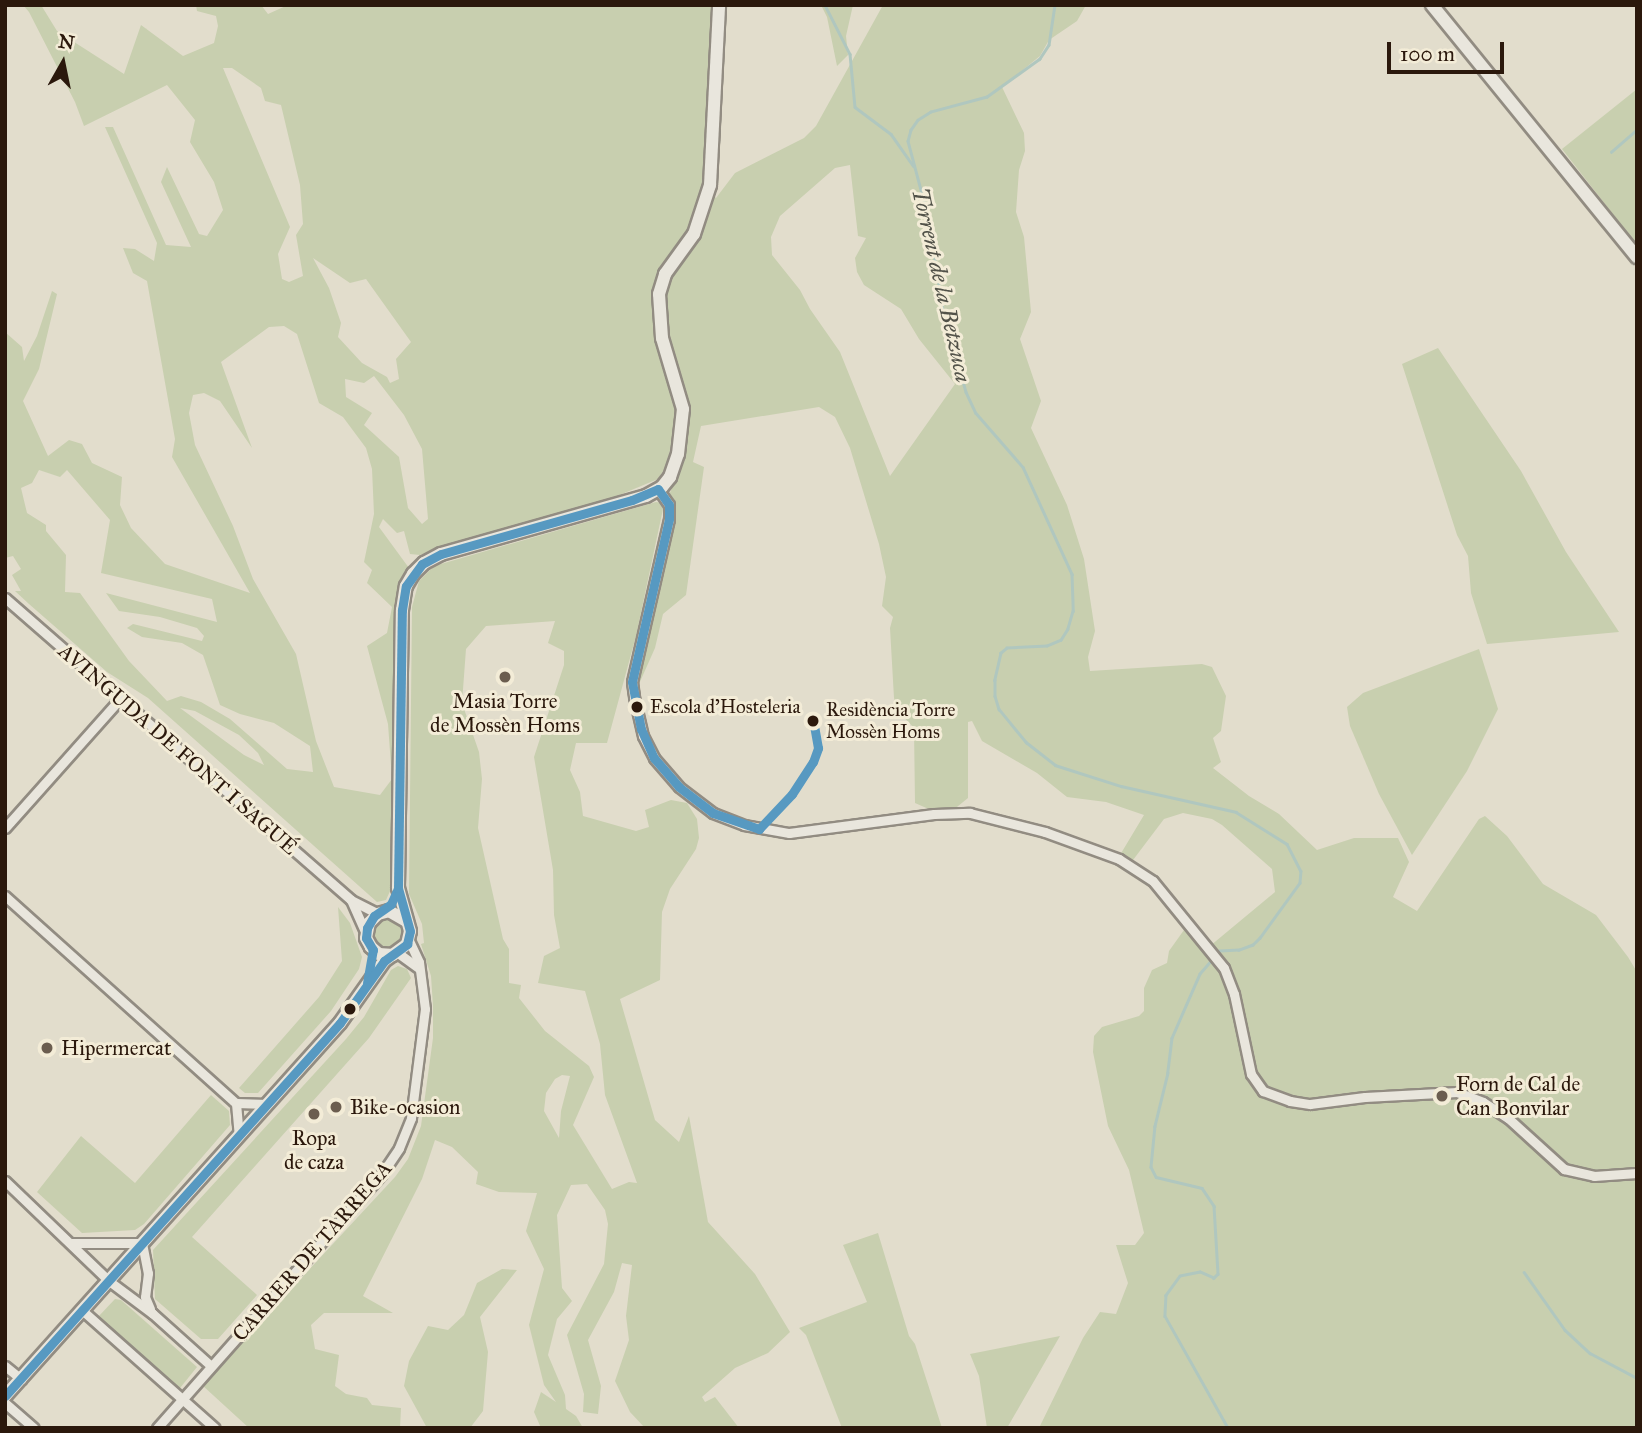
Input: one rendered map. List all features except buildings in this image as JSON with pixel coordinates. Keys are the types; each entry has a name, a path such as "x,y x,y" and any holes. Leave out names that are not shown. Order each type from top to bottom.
{"street":[{"path":"5,1396 340,1023 383,961 409,941 410,931 398,888 402,610 404,593 413,574 424,563 441,554 632,500 658,489 670,477 676,462 683,409 662,338 659,294 665,274 694,234 710,185 719,5"},
{"path":"1432,5 1637,257"},
{"path":"658,489 669,505 669,519 632,682 643,736 654,758 679,787 725,820 780,832 959,813 1045,832 1119,859 1142,872 1223,966 1234,994 1251,1074 1263,1091 1301,1103 1457,1092 1483,1102 1508,1118 1564,1169 1594,1176 1637,1173"},
{"name":"AVINGUDA DE FONT I SAGUÉ","path":"5,598 351,900 381,913"},
{"path":"5,828 120,699"},
{"path":"367,983 373,950 366,933 369,923 381,913 398,888"},
{"path":"5,896 236,1103 267,1104"},
{"name":"AVINGUDA DE FONT I SAGUÉ","path":"351,900 366,933"},
{"path":"381,913 397,913 407,921"},
{"name":"CARRER DE TÀRREGA","path":"157,1428 381,1175 399,1149 411,1118 425,992 409,941"},
{"path":"373,950 395,954 419,968"},
{"path":"236,1103 239,1135"},
{"path":"5,1181 109,1281 152,1313 211,1366"},
{"path":"90,1261 90,1254 103,1242"},
{"path":"72,1243 142,1243"},
{"path":"142,1243 147,1265 144,1288 152,1313"},
{"path":"127,1293 138,1293 144,1288"},
{"path":"83,1311 215,1428"},
{"path":"5,1366 20,1379"},
{"path":"5,1403 34,1428"}],"green space":[{"path":"23,5 41,5 57,31 124,74 141,25 183,56 214,43 218,26 216,16 197,11 196,5 261,5 268,14 288,5 711,5 713,51 708,190 716,198 735,173 804,138 816,126 883,5 1086,5 1077,21 1049,40 1040,56 1002,87 1024,133 1025,151 1019,170 1016,212 1024,237 1031,312 1020,339 1041,401 1031,428 1067,505 1084,559 1095,631 1088,657 1090,671 1202,664 1212,667 1226,696 1221,731 1213,738 1221,762 1213,768 1249,796 1279,814 1317,850 1354,838 1398,838 1409,862 1393,897 1417,911 1479,819 1485,816 1507,836 1543,884 1596,915 1628,957 1637,972 1637,1428 1039,1428 1083,1338 1100,1312 1116,1314 1128,1283 1116,1245 1135,1245 1144,1233 1129,1170 1108,1126 1093,1052 1094,1036 1102,1027 1139,1016 1144,1011 1144,988 1152,970 1167,963 1169,951 1184,930 1204,951 1275,892 1272,869 1222,825 1212,819 1183,813 1164,819 1133,860 1120,855 1144,815 1106,802 1067,797 1037,773 982,741 972,721 968,722 968,798 952,811 931,810 915,803 914,728 897,710 894,698 890,628 893,617 882,606 886,577 879,544 850,448 835,417 819,407 701,426 693,462 704,467 686,595 663,614 655,648 639,684 674,505 669,495 683,462 688,428 664,318 663,299 668,282 694,244 653,295 653,322 676,399 677,418 667,465 658,479 593,506 467,539 420,555 410,554 404,531 397,533 383,519 379,527 409,568 399,582 395,608 391,889 386,900 377,902 148,698 107,672 29,604 15,591 21,591 12,575 21,569 13,556 5,558 5,332 22,347 24,361 37,336 52,291 57,294 39,369 23,401 48,456 69,440 82,444 92,463 122,477 120,505 131,528 165,564 250,593 172,457 175,439 147,281 133,273 123,248 135,249 154,261 157,243 105,127 113,127 166,245 191,247 161,182 167,167 199,234 207,236 223,210 214,182 190,142 195,120 167,85 84,126 75,102","holes":["223,68 232,68 261,88 265,101 281,105 300,185 303,224 296,235 303,276 289,282 282,279 278,254 290,227","850,165 858,236 866,238 855,258 857,272 864,285 901,309 919,339 955,384 890,476 840,352 800,290 772,255 771,237 780,216 835,168","313,258 350,283 366,279 411,342 396,359 399,379 390,383 387,377 362,363 338,337 341,323 329,288","284,326 297,334 319,403 343,417 366,448 372,469 374,514 364,562 372,570 367,583 392,607 387,633 367,646 388,724 392,779 380,795 334,787 316,741 296,654 253,579 233,526 195,445 189,413 193,395 204,393 220,401 252,448 221,362 269,327","374,376 404,415 422,449 428,519 422,524 408,508 399,457 364,425 372,413 346,397 345,379 364,383","39,470 60,477 67,470 110,520 101,573 212,599 217,622 106,593 119,611 160,617 197,628 204,636 202,641 133,624 127,628 142,637 182,643 203,655 220,705 240,714 274,723 310,746 313,772 287,769 230,719 201,702 181,696 167,701 129,661 80,593 65,592 66,555 46,531 46,525 27,513 21,488 32,483","180,708 195,711 239,735 258,753 264,765 244,755"]},
{"path":"821,5 853,5 846,36 848,55 837,66 827,17"},
{"path":"1637,89 1637,245 1562,149"},
{"path":"1438,348 1521,471 1566,552 1619,632 1487,644 1471,593 1468,556 1457,535 1402,364"},
{"path":"656,502 662,503 663,509 636,636 607,743 576,743 570,770 580,792 583,816 636,831 649,827 645,810 671,800 687,803 697,819 699,838 696,849 670,889 662,912 660,980 620,999 655,1120 679,1142 689,1116 708,1222 755,1274 790,1332 768,1353 735,1368 702,1397 705,1402 715,1397 739,1428 645,1428 630,1412 615,1381 629,1340 626,1316 632,1265 622,1263 614,1292 588,1340 601,1386 598,1414 583,1412 584,1394 567,1335 604,1264 608,1224 605,1210 587,1184 571,1185 557,1215 562,1288 572,1301 557,1319 548,1355 565,1395 566,1409 576,1416 583,1428 541,1428 534,1412 541,1392 556,1402 544,1385 529,1325 544,1269 526,1231 537,1193 499,1192 476,1184 478,1172 452,1147 435,1140 422,1179 363,1296 393,1313 324,1313 311,1325 315,1349 339,1355 335,1386 346,1394 367,1398 372,1405 401,1408 400,1428 249,1428 202,1385 395,1177 408,1159 421,1126 433,1038 433,1006 431,976 421,944 424,943 422,924 409,894 412,607 419,581 434,566","holes":["555,621 548,643 564,651 564,665 534,757 553,870 554,915 560,948 544,956 538,983 585,991 600,1044 605,1095 637,1183 629,1182 612,1189 573,1125 594,1077 589,1066 545,1031 519,998 521,985 509,983 509,949 503,939 478,828 482,779 479,752 462,703 466,649 486,626","562,1075 570,1076 561,1111 559,1138 544,1111 546,1093 555,1079"]},
{"path":"1479,649 1498,709 1467,771 1412,855 1379,794 1350,726 1347,707 1363,693"},
{"path":"338,907 350,923 362,957 359,969 331,1011 258,1093 245,1093 239,1088 319,997 342,961"},
{"path":"388,917 399,922 404,933 399,944 388,949 377,944 372,933 377,922"},
{"path":"398,966 407,969 411,978 369,1038 192,1237 257,1295 218,1339 201,1339 155,1299 153,1250 346,1039 364,1017 391,970"},
{"path":"211,1095 229,1111 230,1125 144,1224 135,1230 82,1233 37,1192 81,1136 135,1183"},
{"path":"878,1233 909,1336 915,1344 942,1428 842,1428 806,1335 799,1328 867,1302 843,1245"},
{"path":"502,1269 517,1270 480,1317 488,1352 483,1411 470,1428 427,1428 404,1386 409,1361 428,1326 448,1330 464,1315 477,1283"},
{"path":"115,1299 121,1300 197,1367 180,1388 98,1317"},
{"path":"1060,1336 1007,1428 987,1428 979,1376 970,1354"}],"waterway":[{"path":"825,5 850,54 855,107 891,134 913,166"},
{"name":"Torrent de la Betzuca","path":"1055,5 1049,45 1040,59 987,97 931,112 918,120 908,141 928,216 943,310 966,392 976,413 1023,467 1072,574 1073,611 1068,629 1061,640 1047,646 1007,648 1001,653 995,680 995,696 999,709 1026,742 1055,765 1121,786 1236,812 1287,844 1301,871 1300,883 1260,938 1253,945 1239,950 1220,951 1200,974 1172,1038 1168,1073 1155,1126 1151,1167 1156,1177 1202,1188 1214,1206 1218,1274 1214,1278 1200,1272 1180,1276 1166,1295 1165,1316 1228,1428"},
{"path":"1611,152 1637,129"},
{"path":"1524,1272 1565,1330 1590,1353 1637,1378"}],"transit line":[{"path":"5,1396 340,1023 384,961 407,944 410,931 398,888 402,610 406,586 422,564 441,554 632,500 658,489 669,505 669,519 632,682 641,729 654,758 679,787 713,813 759,829 792,794 813,762 818,748 813,721"},
{"path":"367,983 373,950 366,938 367,928 374,916 391,904 398,888"}],"place":[{"name":"Masia Torre de Mossèn Homs","path":"505,677"},
{"name":"Escola d'Hosteleria","path":"637,707"},
{"name":"Residència Torre Mossèn Homs","path":"813,721"},
{"name":"Hipermercat","path":"47,1048"},
{"name":"Forn de Cal de Can Bonvilar","path":"1442,1096"},
{"name":"Bike-ocasion","path":"336,1107"},
{"name":"Ropa de caza","path":"314,1114"}]}
